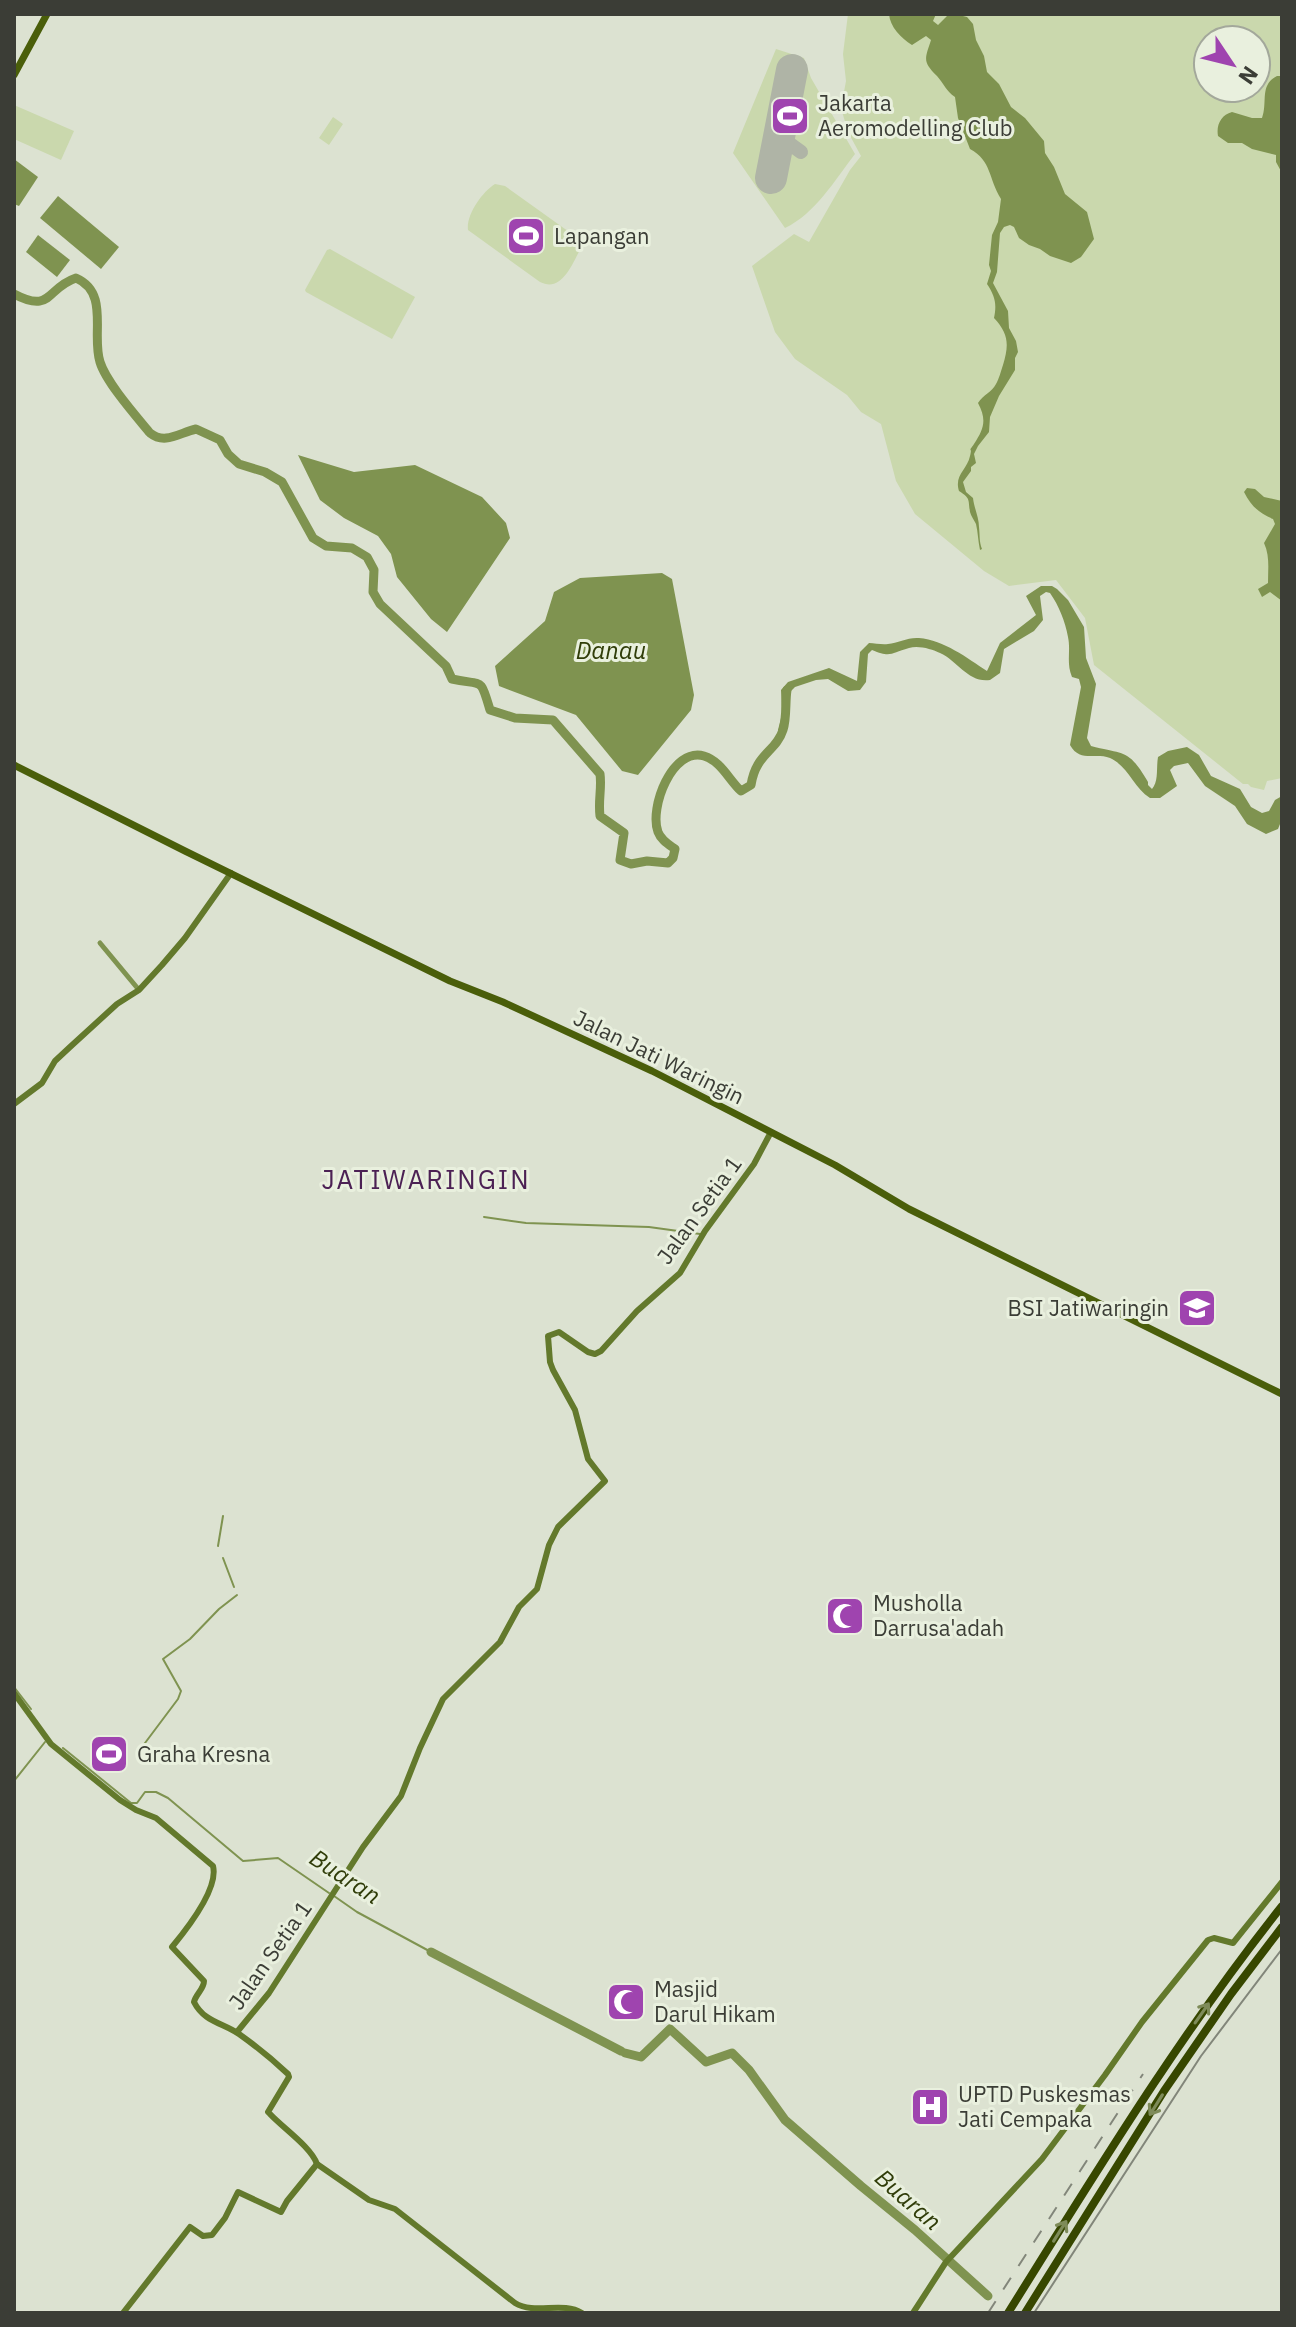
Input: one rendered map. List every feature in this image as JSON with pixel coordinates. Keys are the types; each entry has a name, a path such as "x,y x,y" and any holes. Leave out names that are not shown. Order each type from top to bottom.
{"highway":[{"path":"1008,2313 1154,2083 1221,1986 1282,1906"},
{"path":"1025,2313 1164,2091 1282,1927"}],"main road":[{"path":"14,75 47,14"},
{"name":"Jalan Jati Waringin","path":"14,765 450,981 616,1054 835,1165 909,1209 1282,1394"}],"street":[{"path":"14,1104 42,1083 60,1056 117,1004 139,990 157,971 185,938 231,873"},
{"name":"Jalan Setia 1","path":"237,2032 269,1993 366,1843 401,1796 443,1699 500,1642 519,1607 537,1589 549,1545 558,1527 605,1483 605,1478 588,1459 575,1410 553,1370 548,1336 559,1332 588,1352 595,1354 601,1351 631,1317 680,1273 705,1231 754,1164 771,1132"},
{"path":"14,1693 51,1744 120,1800 156,1818 213,1866 215,1873 205,1897 190,1925 172,1947 204,1981 195,1997 197,2009 210,2021 237,2032 288,2074 268,2112 310,2152 317,2164 369,2200 395,2209 520,2306 572,2308 582,2313"},
{"path":"913,2313 948,2259 1042,2159 1142,2022 1208,1940 1214,1938 1233,1943 1282,1882"},
{"path":"123,2313 190,2227 208,2237 216,2232 238,2192 281,2212 317,2164"}],"shaded area":[{"path":"848,14 1282,14 1282,778 1267,781 1264,790 1243,784 1094,665 1085,618 1056,580 1009,586 984,571 915,514 896,481 881,424 861,412 847,395 795,359 775,332 752,266 794,234 809,242 861,156 848,132 841,108 846,81 843,54"},
{"name":"Jakarta Aeromodelling Club","path":"776,49 804,58 811,78 855,154 815,205 785,228 733,153"},
{"path":"14,105 74,131 61,160 14,139"},
{"path":"333,117 343,124 329,145 319,138"},
{"name":"Lapangan","path":"495,184 505,186 579,239 581,248 570,269 554,284 540,282 468,230 476,204"},
{"path":"330,249 415,297 392,339 306,292"}],"water":[{"path":"889,14 936,14 933,21 938,25 947,16 967,17 973,24 987,72 999,84 1011,107 1044,141 1045,153 1065,194 1087,212 1094,239 1081,257 1071,263 1029,245 1019,238 1010,225 1000,233 997,272 993,283 1008,311 1009,328 1018,352 1015,370 990,417 989,432 974,454 976,463 963,482 966,492 973,498 979,523 980,550 976,524 966,496 959,491 958,481 970,449 982,429 983,414 978,403 996,384 1006,351 1005,335 994,318 995,300 987,284 991,271 992,235 998,222 1001,199 986,165 970,149 958,118 955,97 927,63 931,40 926,36 912,45 897,32"},
{"path":"1282,76 1282,173 1276,155 1242,143 1228,143 1218,136 1219,124 1228,113 1262,118 1265,104 1272,104 1272,79"},
{"path":"14,159 38,177 19,206 14,204"},
{"path":"58,196 119,247 101,269 40,218"},
{"path":"38,235 70,260 57,277 26,252"},
{"path":"298,455 354,472 415,465 482,497 506,523 510,538 447,632 431,619 397,577 391,554 378,536 344,518 320,500"},
{"path":"1247,488 1255,489 1264,497 1282,501 1282,601 1270,592 1262,597 1258,589 1268,583 1268,558 1264,543 1275,524 1250,501 1244,492"},
{"name":"Danau","path":"662,573 672,579 694,695 691,710 638,775 622,771 576,715 499,686 495,666 545,621 554,592 580,578"},
{"path":"1041,586 1057,589 1068,600 1084,627 1086,658 1096,684 1087,738 1091,746 1119,752 1130,758 1152,789 1158,757 1168,751 1187,747 1199,755 1211,776 1240,789 1251,807 1262,813 1269,811 1275,800 1282,796 1282,819 1278,829 1266,834 1247,824 1235,806 1205,786 1188,763 1170,770 1177,786 1160,798 1150,798 1110,758 1078,754 1074,750 1070,745 1081,687 1079,679 1072,677 1070,672 1069,642 1059,608 1050,593 1046,592 1040,596 1043,620 1034,631 1004,649 1000,673 990,680 975,678 929,649 913,647 887,654 872,650 868,654 866,682 860,690 848,691 828,679 795,687 790,692 788,722 783,737 773,745 783,731 778,730 782,714 781,690 788,682 829,668 857,681 860,652 869,643 888,644 915,638 946,646 987,671 1000,643 1036,615 1026,596"}],"waterway":[{"path":"14,294 36,301 48,297 76,278 86,285 96,304 98,351 103,370 150,433 167,438 196,429 220,440 228,454 239,464 265,472 282,482 313,538 326,546 352,548 367,557 374,570 373,592 380,604 446,666 452,679 479,684 490,710 515,718 553,720 600,774 600,816 624,833 620,860 631,864 647,861 668,863 673,858 675,849 658,832 657,809 666,782 682,761 692,756 710,758 741,791 751,785 761,759 783,730 787,690"},
{"path":"100,943 139,990"},
{"path":"484,1217 526,1223 649,1227 700,1234"},
{"path":"218,1546 223,1516"},
{"path":"223,1558 234,1587"},
{"path":"139,1751 181,1691 163,1659 190,1639 237,1595"},
{"name":"Buaran","path":"14,1687 31,1709"},
{"path":"14,1781 45,1742"},
{"name":"Buaran","path":"63,1748 131,1803 137,1803 145,1792 156,1792 168,1798 243,1861 278,1858 329,1893"},
{"name":"Buaran","path":"334,1896 431,1952"},
{"name":"Buaran","path":"431,1952 621,2051"},
{"name":"Buaran","path":"625,2053 641,2057 670,2029 706,2062 732,2053 749,2070 785,2120 988,2296"}],"taxiway":[{"path":"779,136 801,152"}],"runway":[{"path":"771,178 792,70"}],"tram line":[{"path":"1034,2313 1201,2056 1282,1949"}],"railway":[{"path":"988,2313 1143,2074"}],"place":[{"name":"Jakarta Aeromodelling Club","path":"790,116"},
{"name":"Lapangan","path":"526,236"},
{"name":"BSI Jatiwaringin","path":"1197,1308"},
{"name":"Musholla Darrusa'adah","path":"845,1616"},
{"name":"Graha Kresna","path":"109,1754"},
{"name":"Masjid Darul Hikam","path":"626,2002"},
{"name":"UPTD Puskesmas Jati Cempaka","path":"930,2107"}],"district":[{"name":"JATIWARINGIN","path":"426,1180"}]}
